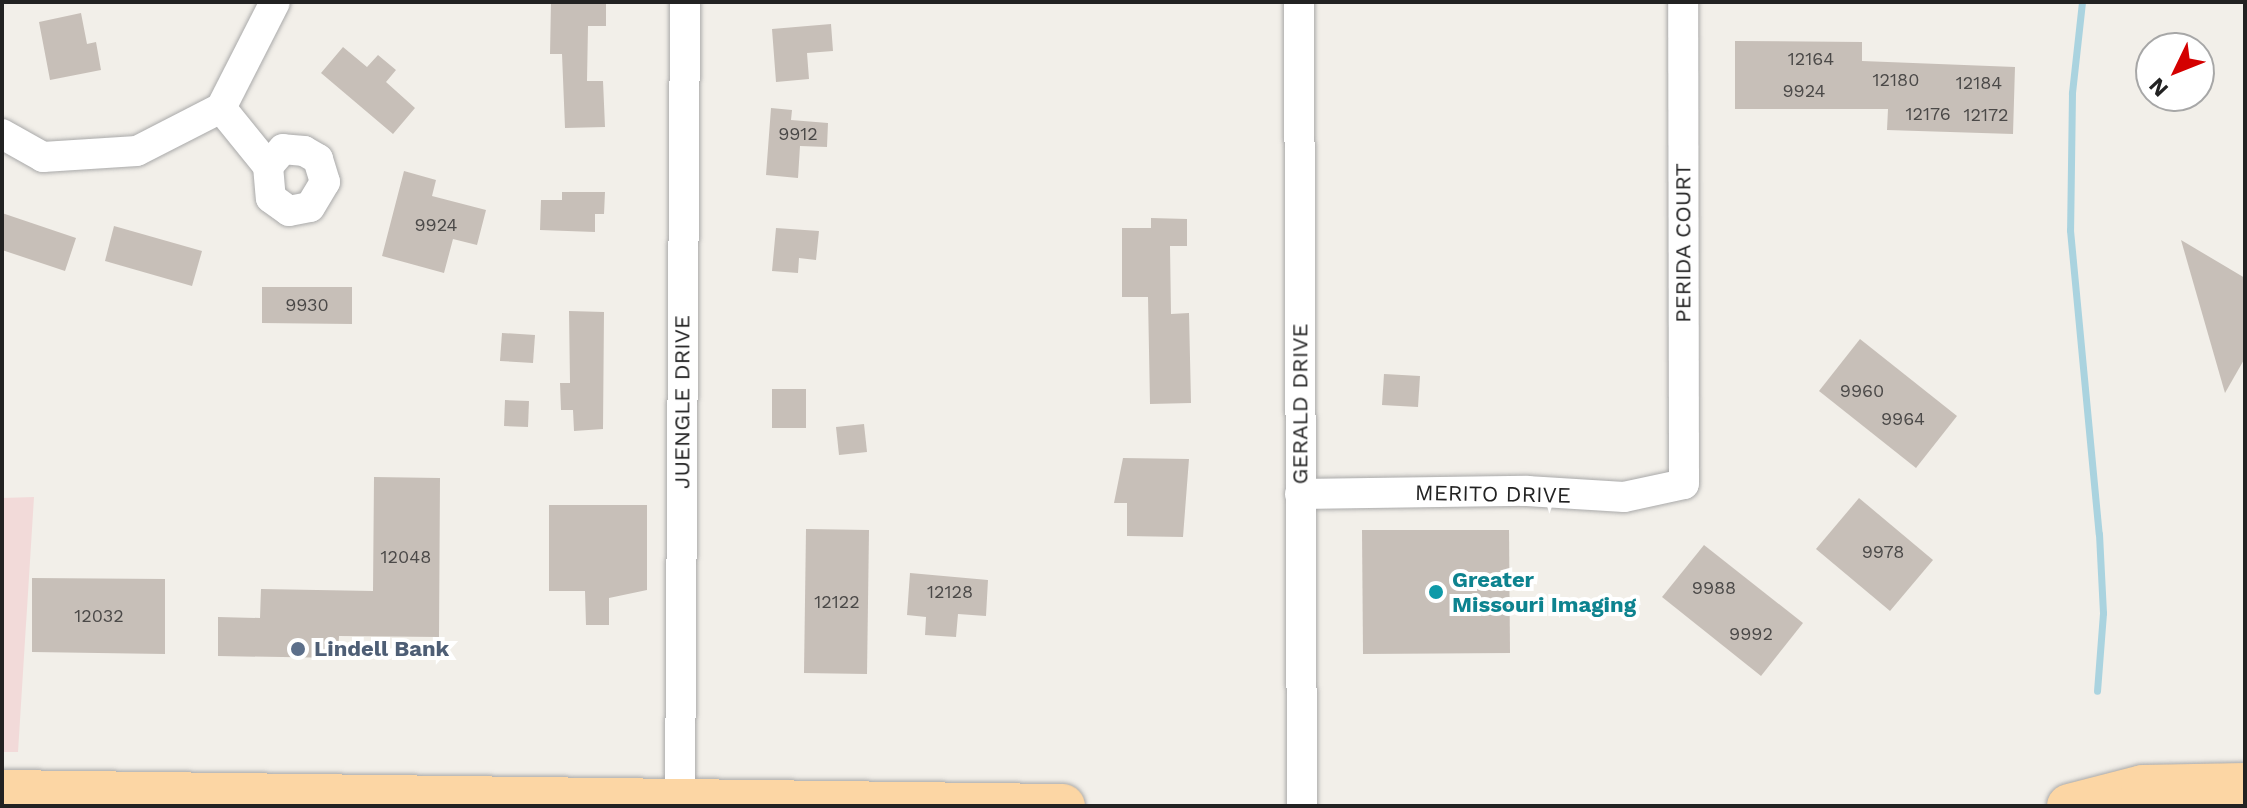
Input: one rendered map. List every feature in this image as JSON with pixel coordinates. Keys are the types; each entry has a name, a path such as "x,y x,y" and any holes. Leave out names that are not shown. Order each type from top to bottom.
{"main road":[{"path":"2069,806 2143,787 2245,785"},
{"path":"2,792 1063,806"}],"street":[{"path":"2,134 43,157 137,151 221,108 275,2"},
{"name":"JUENGLE DRIVE","path":"680,801 685,2"},
{"name":"GERALD DRIVE","path":"1299,2 1302,806"},
{"name":"PERIDA COURT","path":"1683,2 1684,484"},
{"path":"221,108 268,166"},
{"name":"MERITO DRIVE","path":"1300,494 1527,491 1624,497 1684,484"}],"shaded area":[{"path":"34,497 18,752 2,752 2,498"}],"building":[{"path":"551,2 606,2 606,26 588,26 587,81 603,81 605,127 565,128 562,54 550,54"},
{"path":"81,13 87,44 96,42 101,70 50,80 39,22"},
{"path":"831,24 833,51 807,53 809,79 776,82 772,29"},
{"path":"1735,41 1862,42 1862,61 2015,67 2013,134 1887,130 1888,109 1735,109"},
{"path":"343,47 367,67 378,55 396,70 386,82 415,108 393,134 321,73"},
{"path":"771,108 792,110 791,120 828,123 827,147 800,146 798,178 766,175"},
{"path":"404,171 436,180 432,196 486,210 477,245 453,239 444,273 382,256"},
{"path":"562,192 605,192 604,214 595,214 595,232 540,230 541,200 562,200"},
{"path":"2,213 76,238 65,271 2,250"},
{"path":"1151,218 1187,219 1187,246 1170,246 1171,314 1189,313 1191,403 1150,404 1148,297 1122,297 1122,228 1151,228"},
{"path":"114,226 202,251 192,286 105,261"},
{"path":"776,228 819,231 816,260 799,258 798,273 772,271"},
{"path":"2181,240 2245,278 2245,358 2225,393"},
{"path":"262,287 352,287 352,324 262,323"},
{"path":"569,311 604,312 603,429 574,431 573,410 561,410 560,383 570,383"},
{"path":"502,333 535,335 533,363 500,361"},
{"path":"1860,339 1957,416 1916,468 1819,391"},
{"path":"1384,374 1420,376 1418,407 1382,405"},
{"path":"772,389 806,389 806,428 772,428"},
{"path":"505,400 529,401 528,427 504,426"},
{"path":"864,424 867,452 839,455 836,427"},
{"path":"1123,458 1189,459 1183,537 1127,536 1127,503 1114,503"},
{"path":"374,477 440,478 439,637 339,636 338,658 218,656 218,617 260,618 261,589 373,591"},
{"path":"1859,498 1933,560 1890,611 1816,549"},
{"path":"549,505 647,505 647,590 609,598 609,625 586,625 585,591 549,591"},
{"path":"806,529 869,530 867,674 804,673"},
{"name":"Greater Missouri Imaging","path":"1362,530 1509,530 1510,653 1363,654"},
{"path":"1704,545 1803,623 1761,676 1662,597"},
{"path":"910,573 988,580 986,616 958,614 956,637 925,635 926,617 907,615"},
{"path":"32,578 165,579 165,654 32,652"}],"waterway":[{"path":"2082,2 2072,93 2070,230 2099,534 2103,613 2097,691"}],"place":[{"name":"Greater Missouri Imaging","path":"1436,592"},
{"name":"Lindell Bank","path":"298,649"}]}
